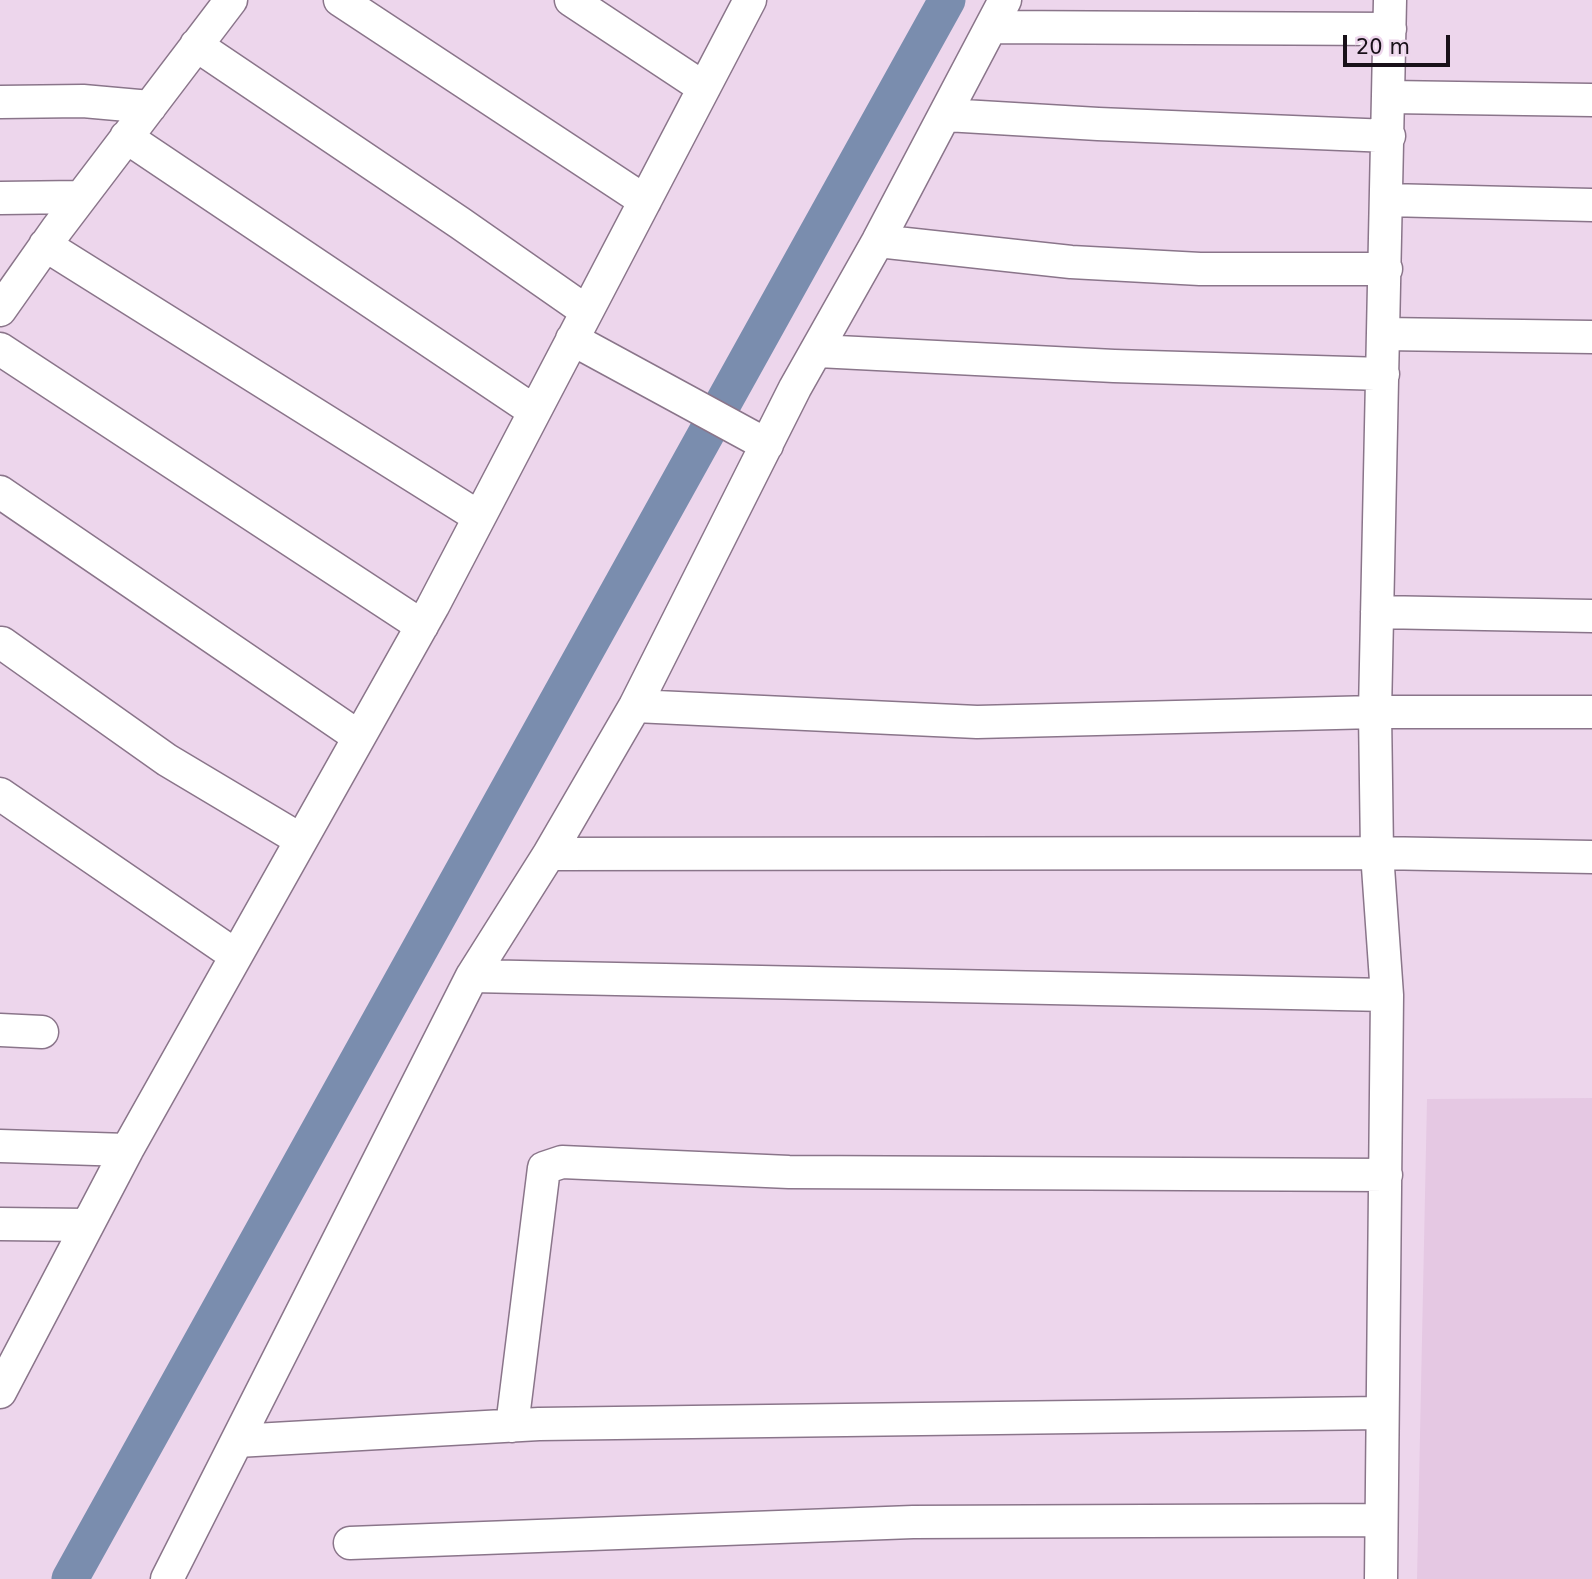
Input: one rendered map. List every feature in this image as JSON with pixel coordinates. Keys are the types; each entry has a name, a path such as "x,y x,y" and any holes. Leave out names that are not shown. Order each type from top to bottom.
{"street":[{"path":"0,310 80,197 231,0"},
{"path":"340,0 645,201"},
{"path":"571,0 704,88"},
{"path":"0,1392 127,1150 422,626 750,0"},
{"path":"167,1579 472,976 549,854 635,706 795,388 878,241 998,13 1390,15 1375,712 1377,853 1387,995 1381,1579"},
{"path":"196,46 586,311"},
{"path":"1390,97 1592,100"},
{"path":"0,102 83,102 150,107"},
{"path":"946,115 1389,136"},
{"path":"126,137 534,411"},
{"path":"0,198 80,197"},
{"path":"1387,200 1592,205"},
{"path":"878,241 1072,262 1200,269 1386,269"},
{"path":"45,245 479,517"},
{"path":"1384,334 1592,337"},
{"path":"572,339 767,445"},
{"path":"0,349 422,626"},
{"path":"818,351 1101,365 1383,374"},
{"path":"0,492 359,737"},
{"path":"1377,612 1592,616"},
{"path":"2,643 167,760 301,840"},
{"path":"635,706 976,722 1375,712 1592,712"},
{"path":"0,794 235,955"},
{"path":"549,854 1377,853 1592,858"},
{"path":"472,976 1387,995"},
{"path":"0,1030 42,1032"},
{"path":"0,1146 127,1150"},
{"path":"512,1426 544,1168 562,1162 789,1172 1386,1175"},
{"path":"0,1224 88,1225"},
{"path":"237,1441 512,1426 1381,1413"},
{"path":"350,1543 913,1522 1380,1520"}],"shaded area":[{"path":"1592,1098 1592,1579 1417,1579 1427,1099"}],"waterway":[{"path":"70,1579 947,0"}]}
